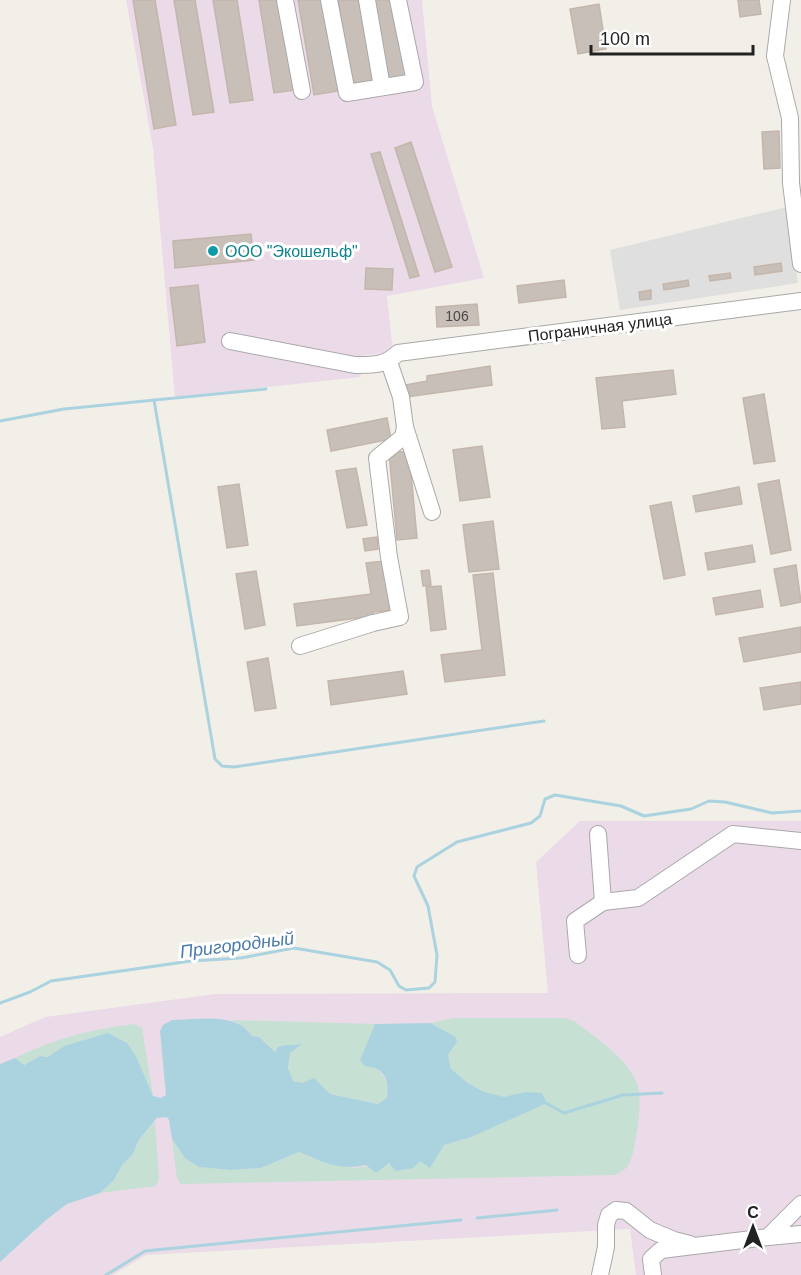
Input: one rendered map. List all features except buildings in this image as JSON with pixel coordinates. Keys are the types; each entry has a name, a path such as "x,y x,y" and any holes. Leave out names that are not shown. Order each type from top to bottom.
{"street":[{"path":"285,0 302,91"},
{"path":"329,0 347,93 415,82 398,0"},
{"path":"367,0 382,87"},
{"path":"782,0 775,57 790,118 791,183 801,264"},
{"name":"Пограничная улица","path":"230,340 355,365 374,365 394,358 801,301"},
{"path":"394,358 405,427 432,512"},
{"path":"300,646 400,617 389,557 377,459 403,437 405,427"},
{"path":"598,834 603,902"},
{"path":"578,955 575,921 603,902 638,898 733,834 801,841"},
{"path":"768,1238 801,1204"},
{"path":"600,1275 606,1247 606,1225 609,1215 616,1210 626,1211 650,1230 674,1240 700,1246"},
{"path":"653,1275 651,1259 661,1250 801,1234"}],"shaded area":[{"path":"126,0 422,0 432,106 484,278 387,296 393,352 359,356 361,377 175,397 153,148"},
{"path":"787,207 798,283 620,310 610,250"},
{"path":"580,821 801,821 801,1275 636,1275 630,1229 146,1255 113,1275 0,1275 0,1037 45,1017 215,994 548,993 536,862"}],"green space":[{"path":"454,1018 565,1018 574,1021 613,1051 630,1070 639,1091 637,1130 628,1166 615,1175 181,1184 177,1179 172,1139 185,1158 200,1167 230,1170 261,1168 299,1152 315,1159 353,1168 420,1161 430,1167 444,1145 471,1137 526,1092 507,1097 492,1095 477,1088 451,1069 448,1055 457,1042 456,1037 430,1023"},
{"path":"232,1020 375,1024 360,1060 378,1070 385,1078 387,1098 379,1104 330,1094 293,1081 288,1068 290,1053 300,1045 278,1047 275,1052 259,1037 252,1036 248,1030"},
{"path":"134,1024 142,1028 153,1096 136,1056 127,1043 64,1046 48,1057 40,1056 23,1065 15,1058 73,1036"},
{"path":"155,1122 159,1179 156,1186 100,1193 114,1180 122,1165 133,1154 138,1141"}],"water":[{"path":"204,1018 236,1023 252,1036 259,1037 275,1052 281,1046 302,1044 290,1053 288,1068 293,1081 302,1083 314,1078 330,1094 378,1104 387,1098 386,1080 381,1072 365,1066 360,1060 375,1024 430,1023 456,1037 457,1042 448,1055 451,1069 468,1083 484,1092 504,1097 526,1092 542,1093 547,1103 471,1137 444,1145 430,1168 420,1161 413,1168 396,1171 389,1163 376,1173 366,1165 339,1166 299,1152 261,1168 230,1170 199,1167 185,1158 172,1139 167,1117 157,1118 138,1141 133,1154 122,1165 114,1180 100,1193 67,1204 0,1262 0,1064 15,1058 24,1065 40,1056 48,1057 64,1046 108,1033 127,1043 136,1056 153,1096 161,1098 166,1095 160,1031 163,1025 172,1020"}],"waterway":[{"path":"0,421 64,409 266,389"},
{"path":"154,400 215,759 222,766 234,767 544,721"},
{"name":"Пригородный","path":"0,1003 51,981 191,961 241,958 294,948 377,962 390,970 399,986 406,990 429,988 435,982 437,955 428,906 414,876 417,867 457,842 531,823 540,816 545,799 555,795 621,806 644,816 691,809 709,801 725,802 772,813 801,811"},
{"path":"544,1102 564,1113 623,1095 662,1093"},
{"path":"477,1218 557,1210"},
{"path":"106,1275 145,1251 461,1220"}],"place":[{"name":"ООО \"Экошельф\"","path":"213,251"}]}
